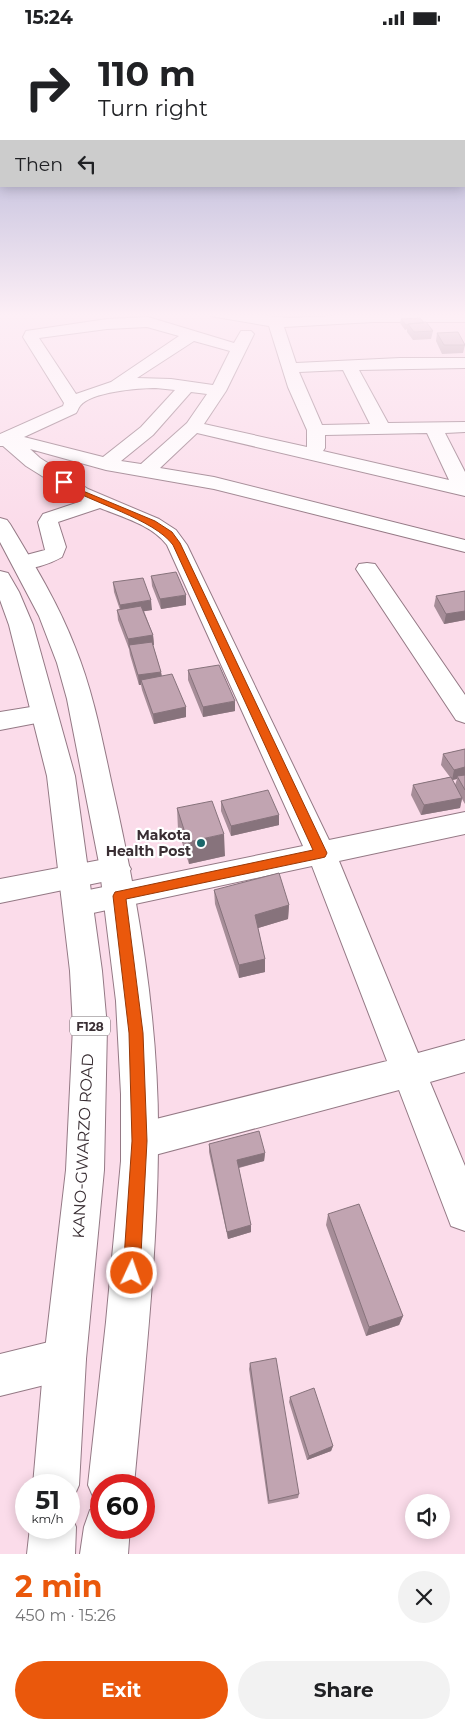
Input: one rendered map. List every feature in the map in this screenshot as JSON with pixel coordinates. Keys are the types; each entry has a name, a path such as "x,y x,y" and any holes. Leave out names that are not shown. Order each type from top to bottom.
{"street":[{"path":"61,384 73,403"},
{"path":"4,440 70,409 73,403 118,384"},
{"path":"113,387 134,384"},
{"path":"165,384 218,391"},
{"path":"146,470 191,429 221,384"},
{"path":"297,384 316,430 316,454"},
{"path":"358,384 382,429"},
{"path":"106,464 156,422 187,386"},
{"path":"156,422 316,454 464,490"},
{"path":"432,427 464,490"},
{"path":"316,430 465,427"},
{"path":"4,440 106,464 214,483 465,545"},
{"path":"4,440 18,448 33,462 81,493 152,523 169,534 177,545 321,853 407,1072 465,1212"},
{"path":"8,581 55,553 56,547 48,522 50,518 101,501"},
{"name":"KANO-GWARZO ROAD","path":"0,524 8,581 61,776 77,890 90,1027 85,1170 65,1359 57,1474"},
{"path":"367,569 465,714"},
{"name":"KANO-GWARZO ROAD","path":"8,581 56,629 69,663 84,714 118,882 136,1033 140,1141 131,1291 112,1474"},
{"path":"0,721 43,714"},
{"path":"0,891 77,890 118,882 321,853 465,823"},
{"path":"140,1141 465,1056"},
{"path":"0,1375 65,1359"},
{"path":"50,1554 51,1539"},
{"path":"104,1554 105,1539"}],"building":[{"path":"176,572 186,595 160,599 151,576"},
{"path":"143,578 151,600 120,605 113,582"},
{"path":"465,591 465,611 446,614 436,596"},
{"path":"141,606 153,635 128,639 117,610"},
{"path":"152,642 161,672 138,675 129,645"},
{"path":"219,665 235,701 203,707 188,670"},
{"path":"172,674 186,707 153,714 141,680"},
{"path":"465,749 465,767 454,770 443,754"},
{"path":"465,775 465,790 457,776"},
{"path":"451,777 462,798 424,805 413,785"},
{"path":"268,790 279,815 231,826 221,801"},
{"path":"212,801 224,834 188,842 177,808"},
{"path":"279,873 289,905 255,915 265,959 239,965 214,890"},
{"path":"259,1131 265,1153 237,1160 251,1225 227,1232 209,1144"},
{"path":"359,1204 403,1316 369,1327 328,1214"},
{"path":"276,1358 299,1494 269,1501 250,1363"},
{"path":"314,1388 333,1446 309,1456 290,1397"}],"place":[{"name":"Makota Health Post","path":"201,843"}],"route":[{"path":"64,482 81,493 152,523 169,534 177,545 321,853 120,896 136,1033 140,1141 132,1273"}]}
